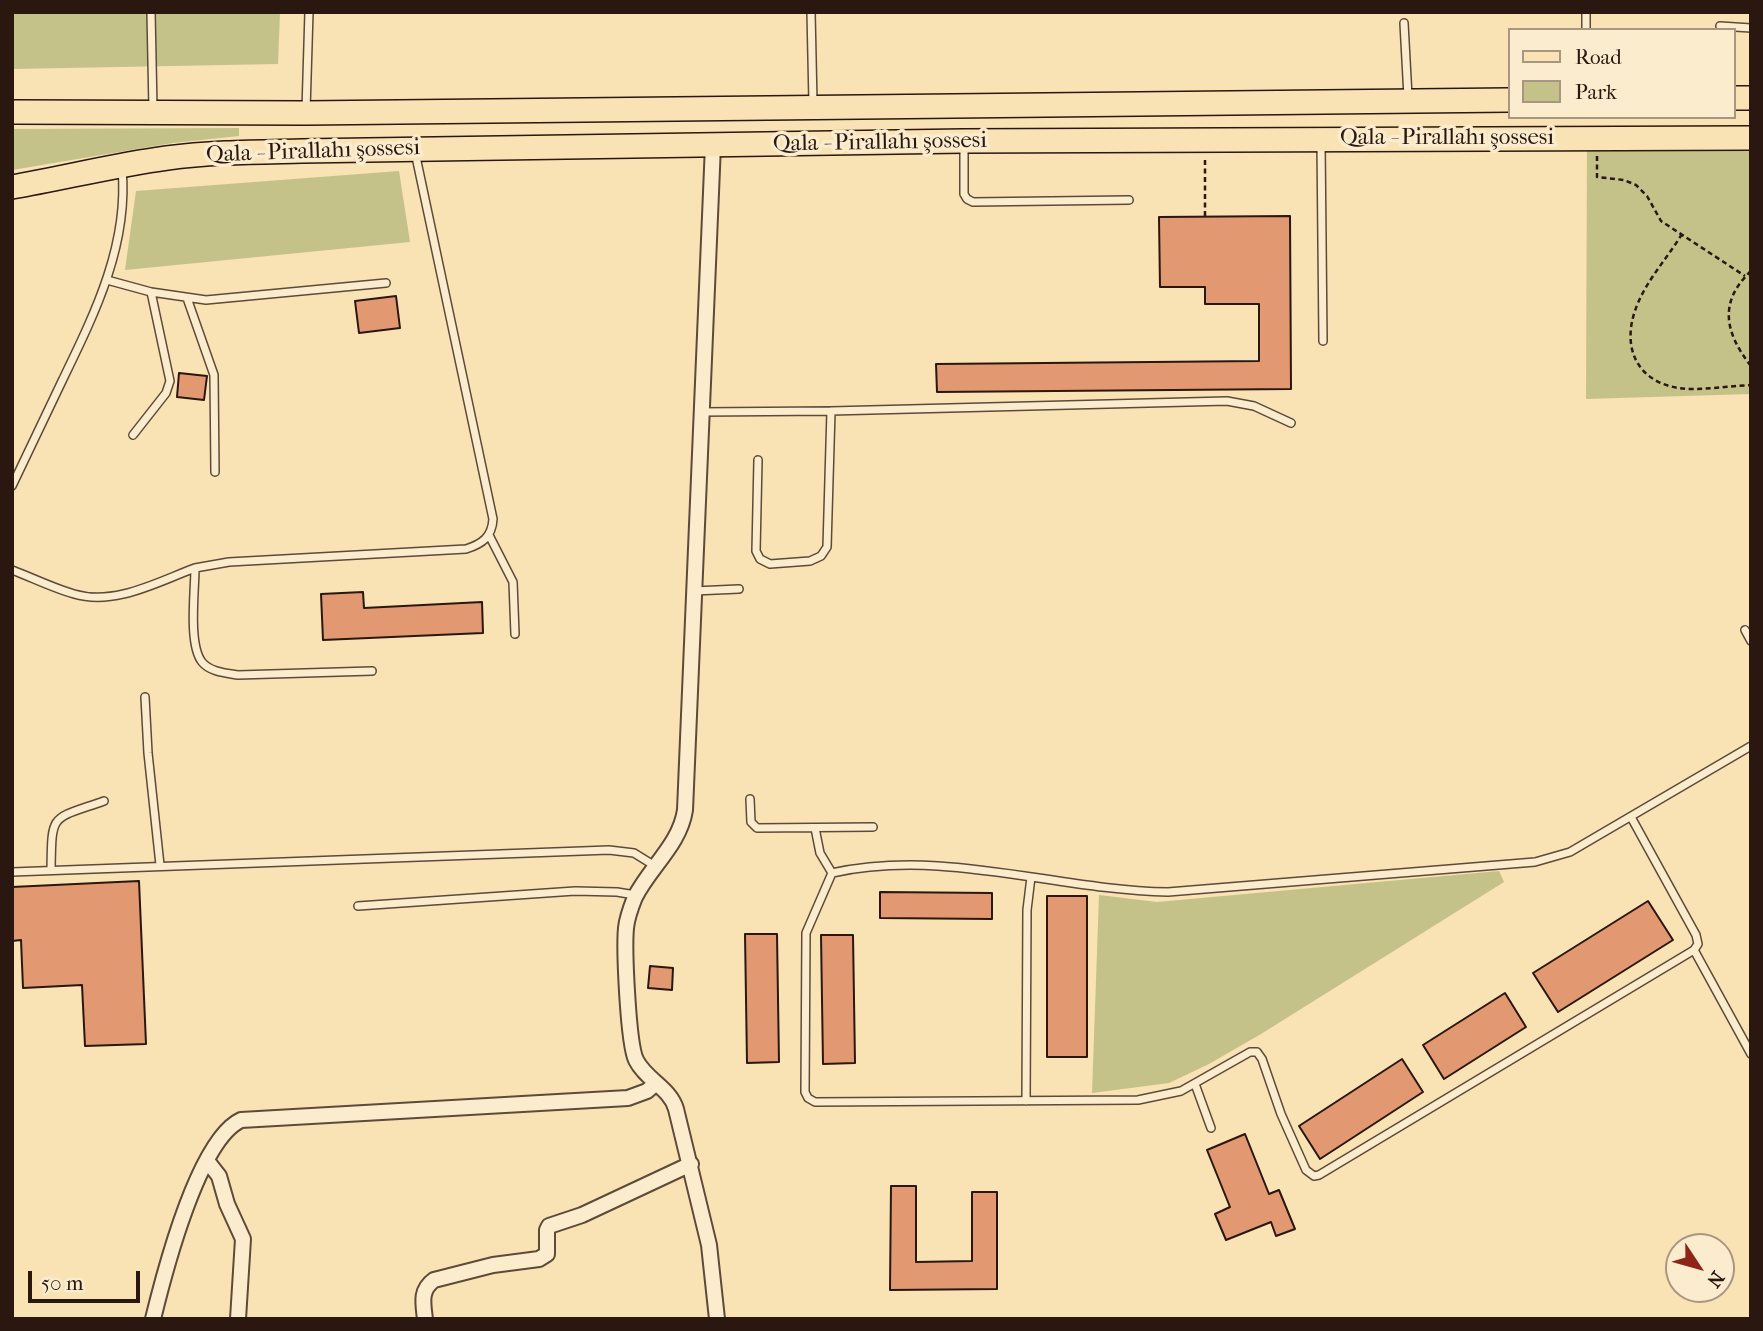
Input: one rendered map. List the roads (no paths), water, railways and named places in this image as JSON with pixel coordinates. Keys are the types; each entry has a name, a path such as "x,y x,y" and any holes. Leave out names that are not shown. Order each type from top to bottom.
{"main road":[{"name":"Qala - Pirallahı şossesi","path":"12,112 306,113 1508,100"},
{"name":"Qala - Pirallahı şossesi","path":"12,187 122,165 219,153 964,141 1751,138"}],"street":[{"path":"713,145 685,810 683,825 675,840 636,895 629,911 625,948 632,1047 641,1068 674,1100 709,1245 717,1319"},
{"path":"153,1319 178,1228 208,1161 226,1130 241,1120 628,1098 647,1091 656,1083"},
{"path":"208,1161 219,1176 227,1204 243,1239 238,1319"},
{"path":"425,1319 423,1297 428,1284 434,1280 493,1265 539,1259 547,1254 549,1226 582,1215 691,1164"}],"lane":[{"path":"151,12 153,113"},
{"path":"306,113 309,12"},
{"path":"811,12 813,107"},
{"path":"1404,23 1408,101"},
{"path":"1720,26 1751,28"},
{"path":"1321,138 1323,341"},
{"path":"964,141 964,194 973,202 1129,200"},
{"path":"12,570 74,594 102,597 134,591 195,568 221,562 467,549 483,542 489,535 493,519 414,148"},
{"path":"12,486 84,336 107,280 121,216 122,165"},
{"path":"107,280 151,292 206,299 386,283"},
{"path":"133,435 166,393 170,381 151,292"},
{"path":"187,298 214,375 215,472"},
{"path":"701,412 1227,401 1254,406 1291,423"},
{"path":"758,460 756,551 760,559 770,564 810,561 821,556 827,547 831,411"},
{"path":"489,535 513,582 515,635"},
{"path":"195,568 195,637 201,660 208,666 238,675 372,671"},
{"path":"694,591 739,589"},
{"path":"1745,630 1751,641"},
{"path":"145,697 160,865"},
{"path":"832,873 874,866 951,866 981,868 1112,890 1168,892 1535,862 1570,852 1751,746"},
{"path":"750,799 751,822 757,828 873,827"},
{"path":"51,870 52,830 55,823 60,817 104,802"},
{"path":"832,873 806,933 805,1092 808,1098 815,1102 1138,1100 1160,1097 1195,1084 1250,1052 1257,1052 1306,1170 1314,1176 1694,950 1698,944 1696,935 1631,817"},
{"path":"815,828 820,853 832,873"},
{"path":"12,872 609,850 634,853 655,866"},
{"path":"1026,1101 1027,910 1031,877"},
{"path":"358,906 575,891 636,895"},
{"path":"1694,950 1751,1054"},
{"path":"1195,1084 1211,1128"}]}
